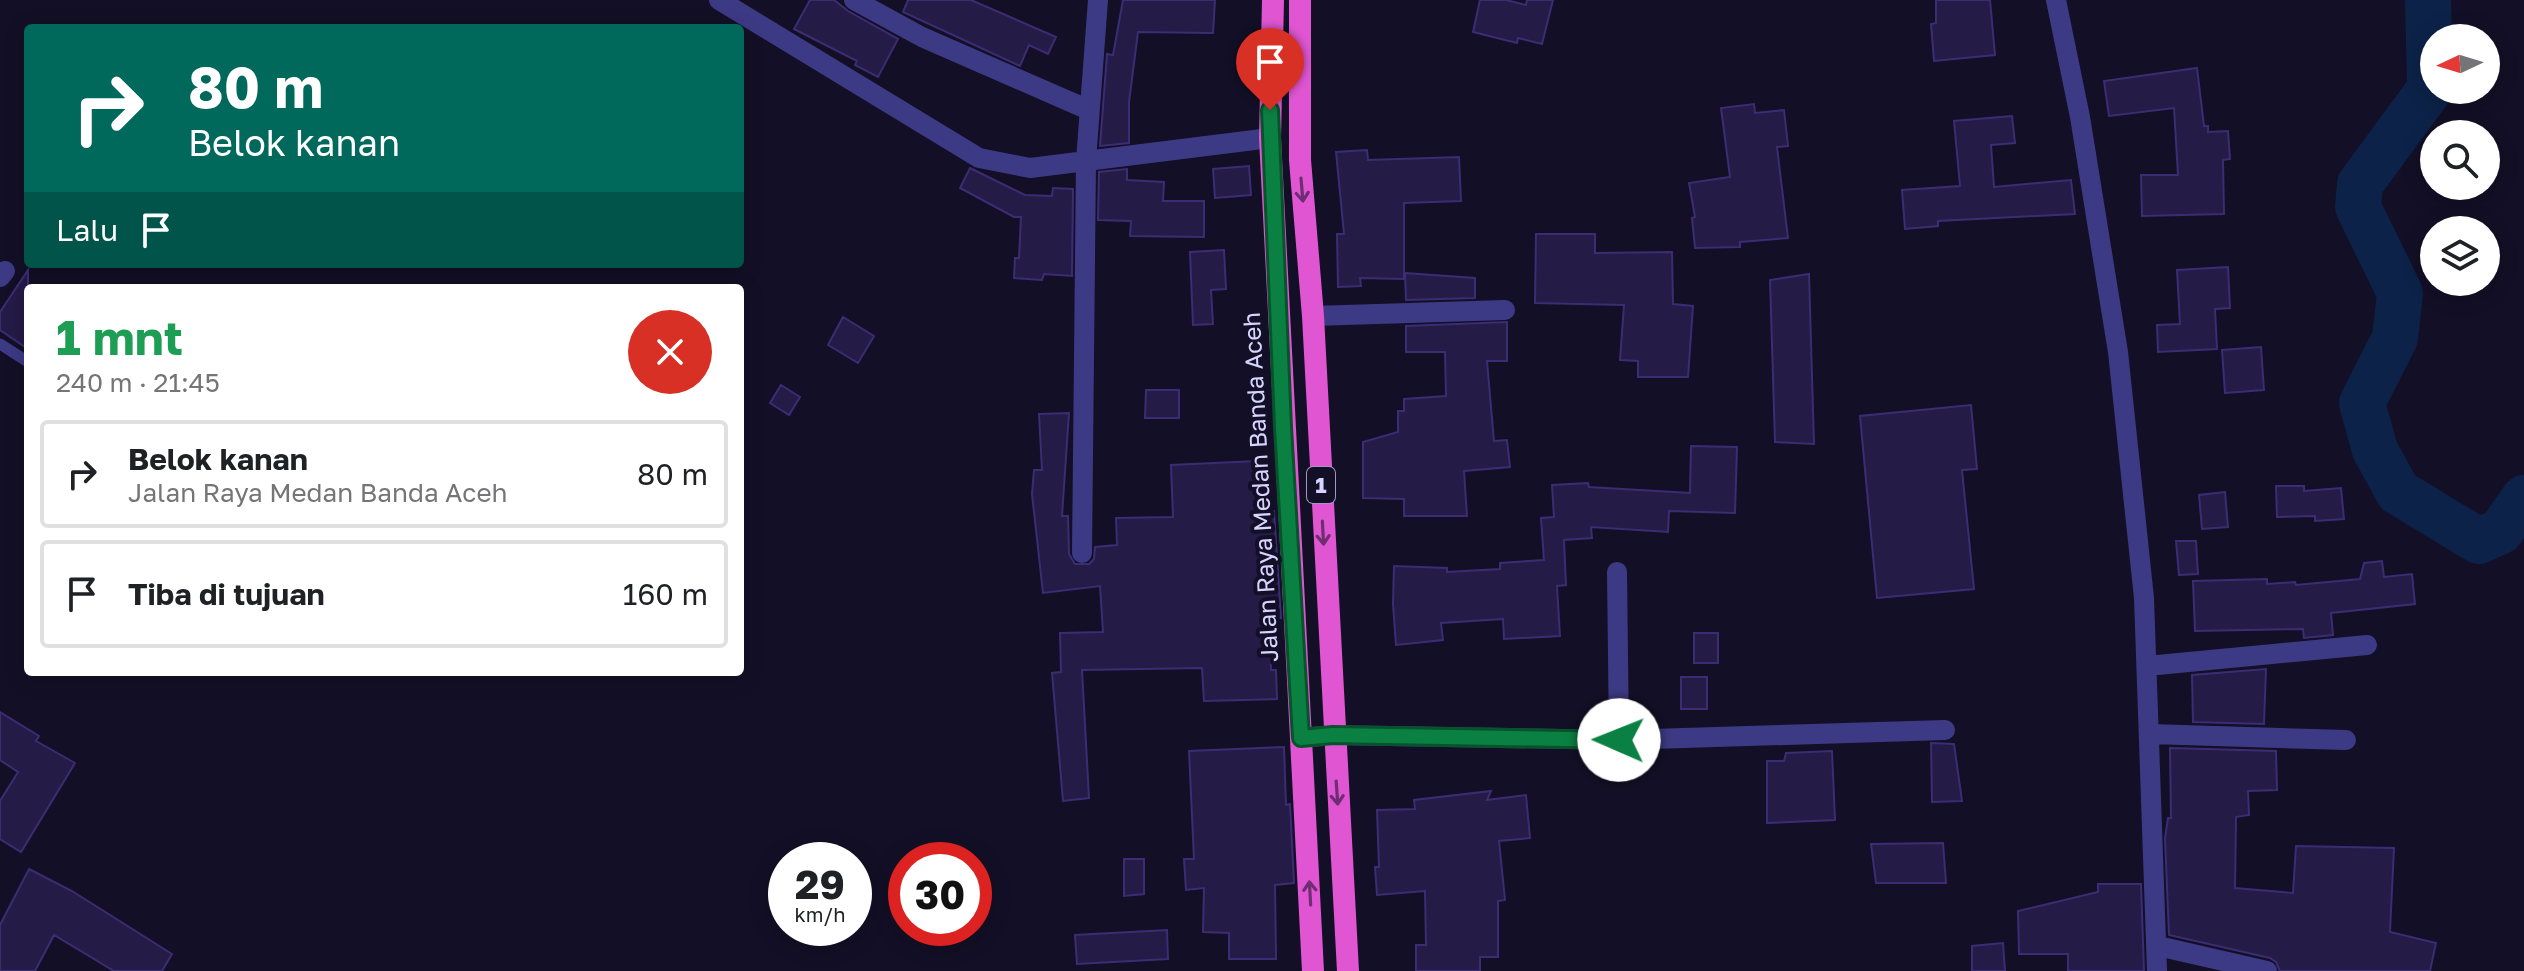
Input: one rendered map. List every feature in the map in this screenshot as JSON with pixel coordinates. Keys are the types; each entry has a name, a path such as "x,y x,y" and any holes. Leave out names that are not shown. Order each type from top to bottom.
{"highway":[{"name":"Jalan Raya Medan Banda Aceh","path":"1273,0 1270,138 1313,971"},
{"name":"1","path":"1298,0 1300,160 1313,316 1348,971"}],"street":[{"path":"719,0 979,158 1030,168 1270,138"},
{"path":"854,0 922,37 1089,110"},
{"path":"1082,553 1086,161 1098,0"},
{"path":"2056,0 2080,117 2118,352 2144,598 2157,971"},
{"path":"1313,316 1505,310"},
{"path":"1617,572 1619,740"},
{"path":"2147,666 2367,645"},
{"path":"1301,738 1333,735 1619,740 1945,730"},
{"path":"2150,734 2346,740"},
{"path":"2158,946 2267,971"}],"lane":[{"path":"0,344 24,359"}],"building":[{"path":"810,0 834,0 898,39 878,77 855,65 857,61 794,29"},
{"path":"908,0 971,0 1056,37 1048,54 1029,45 1020,66 903,12"},
{"path":"1123,0 1215,0 1213,33 1138,32 1129,102 1129,143 1100,146 1107,54 1113,55"},
{"path":"1480,0 1506,0 1526,5 1527,0 1553,0 1542,44 1518,38 1517,43 1473,32"},
{"path":"1936,0 1990,0 1995,55 1934,61 1931,24 1936,23"},
{"path":"2197,68 2204,126 2208,126 2208,132 2228,131 2230,159 2223,160 2224,214 2142,216 2141,175 2178,175 2174,108 2109,116 2104,81"},
{"path":"1754,104 1755,113 1784,110 1788,146 1777,147 1788,238 1740,242 1740,247 1695,248 1692,218 1695,217 1689,183 1730,177 1721,108"},
{"path":"2012,116 2015,143 1991,145 1994,187 2071,180 2075,214 1938,221 1938,226 1905,229 1902,190 1960,186 1954,121"},
{"path":"1367,150 1368,160 1459,157 1461,201 1404,203 1404,279 1360,278 1361,286 1338,287 1337,234 1344,234 1336,152"},
{"path":"1249,166 1251,195 1215,198 1213,169"},
{"path":"970,168 1025,195 1052,196 1053,188 1073,189 1072,276 1044,274 1042,280 1014,278 1015,258 1019,258 1021,217 1014,217 960,188"},
{"path":"1127,169 1127,180 1164,182 1163,201 1204,201 1204,237 1130,236 1131,221 1098,220 1099,172"},
{"path":"1536,234 1595,234 1595,253 1672,252 1673,304 1693,306 1688,377 1638,377 1638,361 1620,360 1624,305 1535,303"},
{"path":"1224,250 1226,289 1211,290 1213,324 1193,325 1190,252"},
{"path":"2228,267 2230,308 2215,309 2217,349 2158,352 2157,325 2180,324 2177,270"},
{"path":"28,270 28,284 24,284 24,346 0,330 0,312"},
{"path":"1405,273 1475,278 1475,298 1406,300"},
{"path":"1809,274 1814,444 1775,442 1770,280"},
{"path":"843,317 874,336 858,363 828,345"},
{"path":"1507,322 1507,361 1487,361 1494,441 1507,440 1510,467 1464,471 1467,516 1404,516 1404,499 1363,498 1363,442 1398,432 1398,411 1404,411 1404,399 1446,396 1445,352 1406,352 1406,326"},
{"path":"2261,347 2264,390 2225,393 2222,350"},
{"path":"781,385 800,397 789,415 770,403"},
{"path":"1146,390 1179,390 1179,418 1145,418"},
{"path":"1971,405 1977,469 1962,470 1974,589 1877,598 1860,416"},
{"path":"1069,413 1062,516 1068,516 1069,554 1075,564 1089,564 1094,559 1095,547 1117,545 1116,518 1173,517 1171,465 1257,461 1259,512 1274,511 1281,618 1270,618 1271,670 1276,670 1277,699 1204,701 1202,668 1082,670 1089,798 1063,801 1052,673 1061,672 1060,633 1103,632 1100,586 1043,593 1032,494 1034,470 1042,470 1039,414"},
{"path":"1691,446 1737,447 1735,513 1669,511 1668,532 1591,527 1592,538 1564,540 1566,585 1557,586 1560,636 1504,639 1503,619 1441,623 1443,640 1396,645 1394,566 1447,568 1447,572 1500,569 1500,563 1544,560 1541,518 1554,517 1552,485 1588,483 1589,487 1690,493"},
{"path":"2276,486 2304,486 2304,491 2341,488 2344,519 2315,521 2315,516 2277,517"},
{"path":"2225,492 2228,527 2202,529 2199,495"},
{"path":"2176,541 2196,541 2198,574 2179,575"},
{"path":"2382,561 2384,577 2412,574 2415,604 2331,613 2333,635 2304,638 2303,629 2195,631 2193,581 2267,579 2267,584 2295,582 2296,585 2360,579 2364,563"},
{"path":"1694,633 1718,633 1718,663 1694,663"},
{"path":"2266,669 2264,724 2193,722 2192,675"},
{"path":"1681,677 1707,677 1707,709 1681,709"},
{"path":"0,712 39,736 36,741 75,763 21,852 0,839 0,801 18,772 0,760"},
{"path":"1931,743 1954,744 1962,801 1932,802"},
{"path":"1284,747 1294,883 1275,885 1276,959 1229,959 1229,933 1203,932 1204,888 1186,890 1184,859 1194,859 1189,751"},
{"path":"2170,748 2276,751 2277,790 2248,791 2249,815 2236,817 2235,888 2293,893 2296,846 2394,848 2390,932 2436,943 2430,971 2280,971 2270,958 2169,935 2165,838 2168,818 2171,818"},
{"path":"1832,751 1835,820 1767,823 1767,761 1784,761 1786,753"},
{"path":"1491,791 1487,800 1526,795 1530,838 1499,841 1505,900 1498,901 1498,957 1480,957 1480,971 1416,971 1416,945 1426,945 1425,891 1377,895 1377,810 1415,809 1414,800"},
{"path":"1943,843 1946,883 1876,883 1871,844"},
{"path":"1124,859 1144,859 1144,894 1124,896"},
{"path":"29,869 72,891 172,954 162,971 114,971 54,935 35,971 0,971 0,925"},
{"path":"2098,884 2141,884 2144,971 2068,971 2068,954 2019,954 2018,911 2098,892"},
{"path":"1167,930 1168,959 1077,964 1075,935"},
{"path":"2003,943 2005,971 1972,971 1972,946"}],"waterway":[{"path":"2428,0 2430,89 2360,184 2358,207 2400,293 2395,338 2362,403 2375,450 2398,492 2479,541 2501,531 2524,498"}],"route":[{"path":"1270,110 1283,427 1301,738 1333,735 1619,740"}]}
